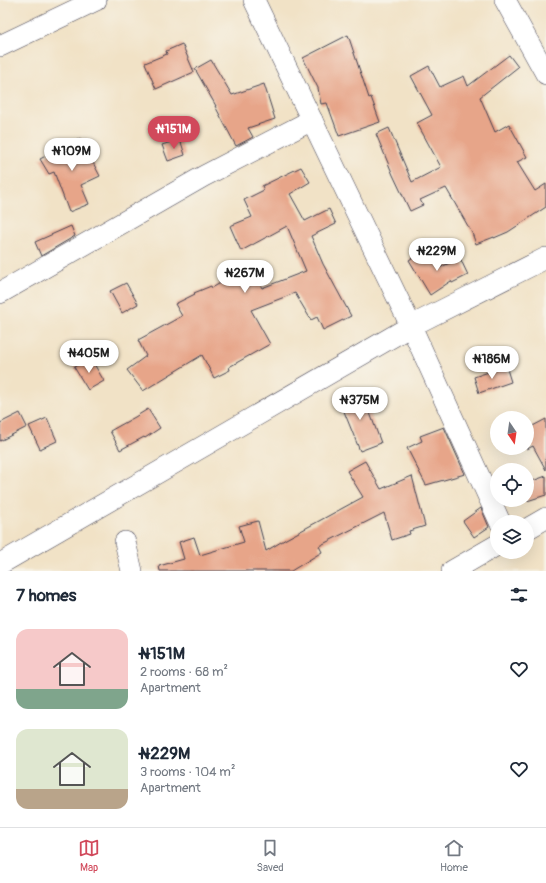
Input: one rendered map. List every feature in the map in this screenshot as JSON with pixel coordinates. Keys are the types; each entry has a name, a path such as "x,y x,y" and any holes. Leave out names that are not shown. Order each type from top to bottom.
{"street":[{"path":"0,46 96,0"},
{"path":"254,0 411,326 497,515"},
{"path":"505,0 546,74"},
{"path":"0,293 204,176 312,120"},
{"path":"0,564 411,326 546,258"},
{"path":"534,525 546,518"},
{"path":"125,542 132,571"},
{"path":"452,571 490,550"}],"building":[{"path":"348,35 369,98 371,97 380,122 339,136 327,103 321,104 318,88 303,58"},
{"path":"182,44 194,72 156,89 145,63 167,54 166,51"},
{"path":"509,55 518,67 480,97 495,132 509,124 527,157 517,162 535,191 546,184 546,207 508,232 476,244 472,233 446,188 420,200 423,205 410,211 376,134 389,128 412,182 441,167 417,123 432,115 411,76 429,66 440,87 464,76 468,86"},
{"path":"211,60 232,95 264,84 275,119 248,128 253,137 236,146 195,69"},
{"path":"80,138 100,176 81,185 89,204 69,212 54,172 49,174 40,159"},
{"path":"180,139 185,155 168,161 162,145"},
{"path":"301,167 310,182 290,194 305,221 329,209 336,224 311,236 323,264 351,316 323,330 317,317 311,320 295,293 251,310 270,344 229,367 230,370 214,378 202,355 143,391 127,370 146,356 138,340 182,316 175,304 195,294 194,293 211,286 212,288 249,266 262,288 306,271 287,226 241,251 230,226 252,217 244,200 264,190 262,186"},
{"path":"71,226 75,236 41,256 35,242"},
{"path":"426,249 439,268 460,258 468,275 452,283 451,281 430,295 409,260"},
{"path":"126,283 138,304 122,313 110,291"},
{"path":"90,357 104,381 88,390 74,367"},
{"path":"506,366 511,382 479,393 474,377"},
{"path":"362,391 381,443 360,451 339,399"},
{"path":"148,409 160,428 145,438 144,437 120,450 110,431"},
{"path":"20,413 27,427 0,441 0,423"},
{"path":"47,418 57,441 40,449 29,426"},
{"path":"546,419 546,470 534,448 534,425"},
{"path":"444,427 465,474 426,485 407,448 422,441 420,436"},
{"path":"365,461 381,489 412,476 425,526 409,531 410,534 392,540 384,513 319,546 322,552 291,571 160,571 159,566 184,559 179,542 194,537 200,555 244,542 239,526 258,521 266,551 363,497 347,471"},
{"path":"546,476 546,495 534,499 534,480"},
{"path":"481,508 489,527 474,537 463,521"}]}
